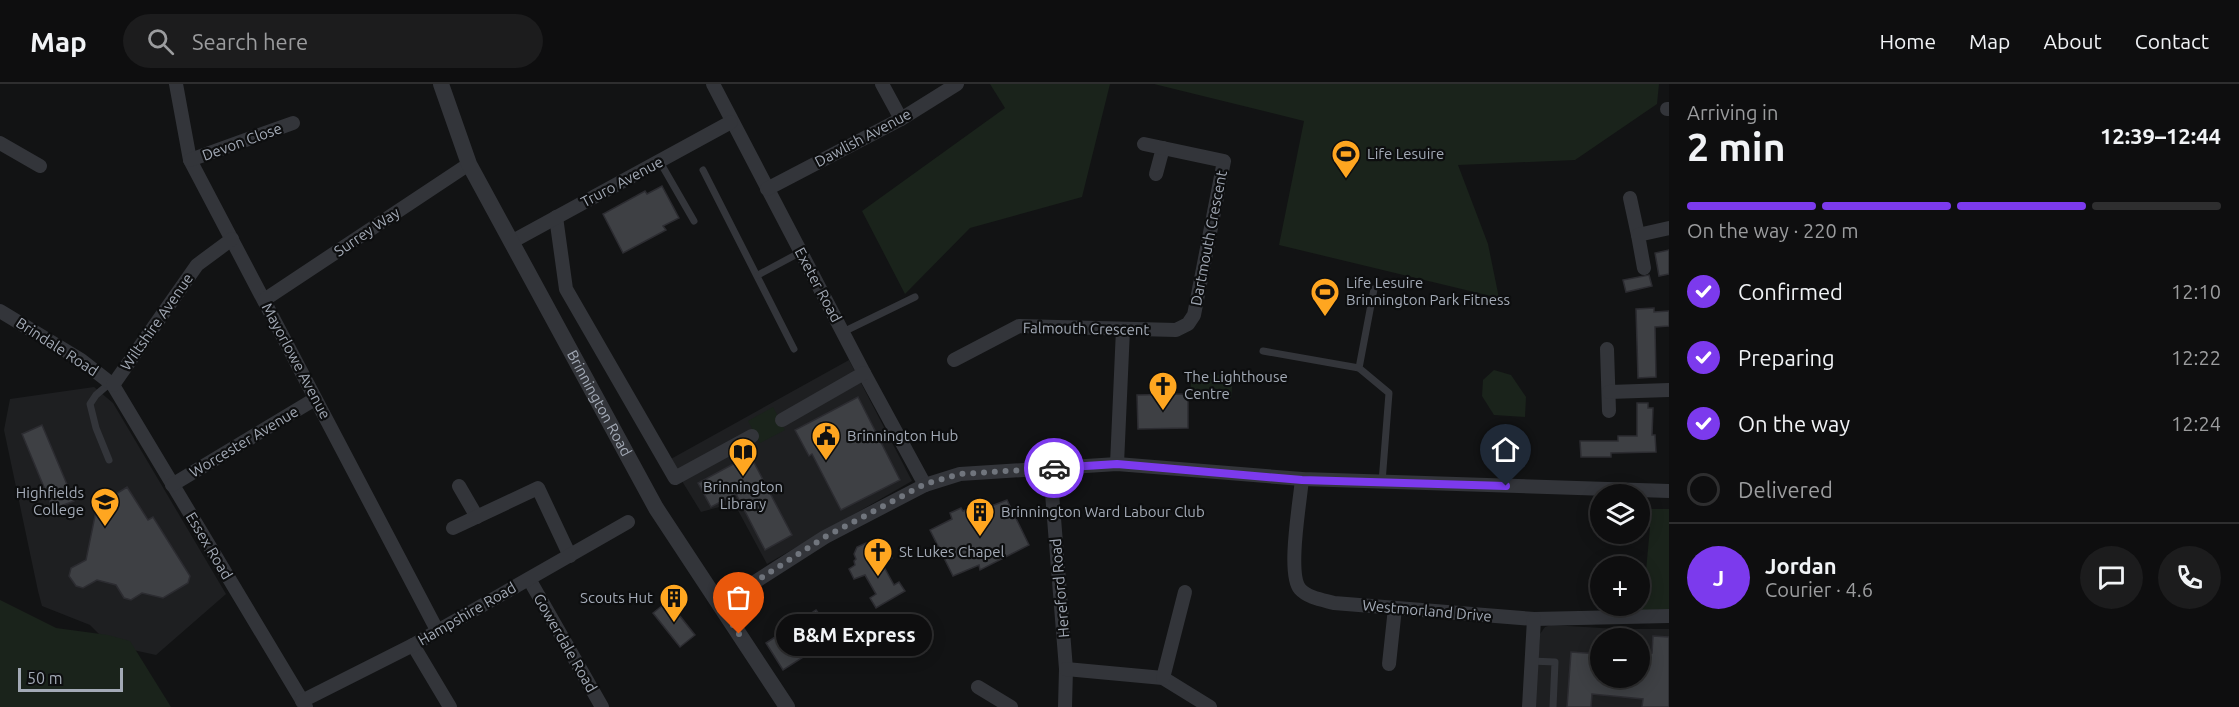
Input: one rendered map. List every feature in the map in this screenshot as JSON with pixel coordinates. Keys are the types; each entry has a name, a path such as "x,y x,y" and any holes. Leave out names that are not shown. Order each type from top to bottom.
{"street":[{"name":"Mayorlowe Avenue","path":"176,84 190,160 437,630"},
{"name":"Brinnington Road","path":"441,84 470,164 656,508 786,707"},
{"name":"Exeter Road","path":"712,84 925,484"},
{"path":"882,84 901,119"},
{"name":"Dawlish Avenue","path":"767,189 901,119 957,84"},
{"name":"Truro Avenue","path":"513,241 731,122"},
{"name":"Devon Close","path":"190,160 293,123"},
{"path":"0,142 40,166"},
{"name":"Dartmouth Crescent","path":"1144,144 1224,161 1194,315 1188,324"},
{"path":"1156,174 1163,148"},
{"name":"Surrey Way","path":"264,300 470,164"},
{"path":"1630,198 1644,268"},
{"path":"556,217 566,289 675,478 752,436"},
{"path":"1638,236 1669,228"},
{"name":"Wiltshire Avenue","path":"112,384 197,265 232,239"},
{"name":"Brindale Road","path":"0,311 81,360 112,384"},
{"name":"Falmouth Crescent","path":"954,360 1019,326 1176,330 1188,324"},
{"path":"1117,464 1123,329"},
{"path":"1607,348 1609,411"},
{"path":"782,420 864,373"},
{"name":"Essex Road","path":"112,384 304,704"},
{"path":"1609,392 1669,390"},
{"name":"Worcester Avenue","path":"172,485 315,399"},
{"path":"719,605 825,537 925,484 960,474 1117,464 1302,480 1669,491"},
{"name":"Hereford Road","path":"1050,468 1066,669 1065,707"},
{"name":"Westmorland Drive","path":"1302,480 1294,561 1295,580 1301,590 1317,599 1334,603 1534,620 1669,616"},
{"path":"459,486 477,517"},
{"path":"453,528 538,488 570,556"},
{"name":"Hampshire Road","path":"304,704 413,645 628,522"},
{"name":"Gowerdale Road","path":"529,579 602,707"},
{"path":"1163,678 1185,592"},
{"path":"1389,664 1395,608"},
{"path":"1529,707 1534,620"},
{"path":"413,645 450,707"},
{"path":"1066,669 1163,678 1210,707"},
{"path":"978,687 1011,707"}],"lane":[{"path":"660,162 694,221"},
{"path":"703,170 794,349"},
{"path":"758,275 801,252"},
{"path":"1359,368 1374,289"},
{"path":"843,332 915,297"},
{"path":"1263,351 1359,368 1389,393 1382,482"},
{"path":"110,460 96,428 90,405 96,395 112,384"},
{"path":"1531,661 1555,662 1552,707"}],"shaded area":[{"path":"990,84 1110,84 1082,197 970,228 905,294 862,211 1005,108"},
{"path":"1154,84 1659,84 1657,104 1575,160 1458,165 1488,244 1499,298 1279,245 1304,121"},
{"path":"849,360 912,481 767,564 734,503 701,512 669,460"},
{"path":"1494,370 1511,375 1526,397 1525,417 1494,415 1482,396 1483,380"},
{"path":"1192,372 1233,377 1231,398 1190,394"},
{"name":"Highfields College","path":"94,387 113,403 226,594 156,655 115,646 106,641 90,625 42,606 38,591 4,430 10,399"},
{"path":"773,407 785,430 760,443 748,421"},
{"path":"1650,509 1669,509 1669,609 1650,610 1650,556 1647,556 1650,544"},
{"path":"0,600 56,628 108,635 130,641 171,707 0,707"},
{"path":"1551,625 1601,628 1590,628 1590,688 1650,688 1650,629 1669,629 1669,707 1535,707 1540,634 1545,627"}],"building":[{"path":"662,186 679,218 663,226 666,230 623,253 603,214 645,191 647,194"},
{"path":"1669,250 1669,274 1659,276 1655,253"},
{"path":"1649,275 1652,286 1626,292 1623,280"},
{"path":"1654,308 1654,312 1669,311 1669,326 1655,327 1656,377 1638,378 1636,309"},
{"name":"The Lighthouse Centre","path":"1188,394 1188,428 1138,429 1137,395"},
{"path":"858,397 900,480 841,510 812,454 809,456 795,430"},
{"path":"1637,403 1648,403 1648,408 1653,408 1652,435 1655,435 1656,452 1611,453 1611,457 1581,457 1580,441 1618,441 1618,436 1637,436"},
{"path":"42,425 74,501 53,509 22,434"},
{"path":"750,455 792,535 765,550 736,494 711,507 698,483"},
{"path":"127,487 148,520 153,517 190,576 188,583 163,598 142,593 131,600 124,598 116,585 97,580 83,588 76,586 69,576 71,568 86,560 97,506"},
{"name":"Brinnington Ward Labour Club","path":"1007,500 1029,545 980,570 979,565 953,576 930,530 952,519 950,513 961,508 963,511 979,505 981,510"},
{"name":"St Lukes Chapel","path":"866,543 871,545 876,553 886,547 892,558 883,565 894,585 899,582 905,591 876,608 870,598 876,594 865,575 854,579 849,569 855,565 854,554 857,547"},
{"name":"Scouts Hut","path":"668,601 695,635 680,647 653,613"},
{"path":"816,610 836,636 783,670 766,643"},
{"path":"1653,636 1669,637 1669,707 1642,707 1643,699 1592,694 1591,707 1567,707 1571,652 1590,653 1590,688 1650,688 1650,653 1652,653"}],"way so far":[{"path":"739,634 719,605 825,537 925,484 960,474 1054,468"}],"place":[{"name":"Life Lesuire","path":"1346,180"},
{"name":"Life Lesuire Brinnington Park Fitness","path":"1325,318"},
{"name":"The Lighthouse Centre","path":"1163,412"},
{"name":"Brinnington Hub","path":"826,462"},
{"name":"Brinnington Library","path":"743,478"},
{"name":"Highfields College","path":"105,528"},
{"name":"Brinnington Ward Labour Club","path":"980,538"},
{"name":"St Lukes Chapel","path":"878,578"},
{"name":"Scouts Hut","path":"674,624"},
{"name":"B&M Express","path":"739,634"}],"route":[{"path":"1054,468 1117,464 1302,480 1506,486"}]}
